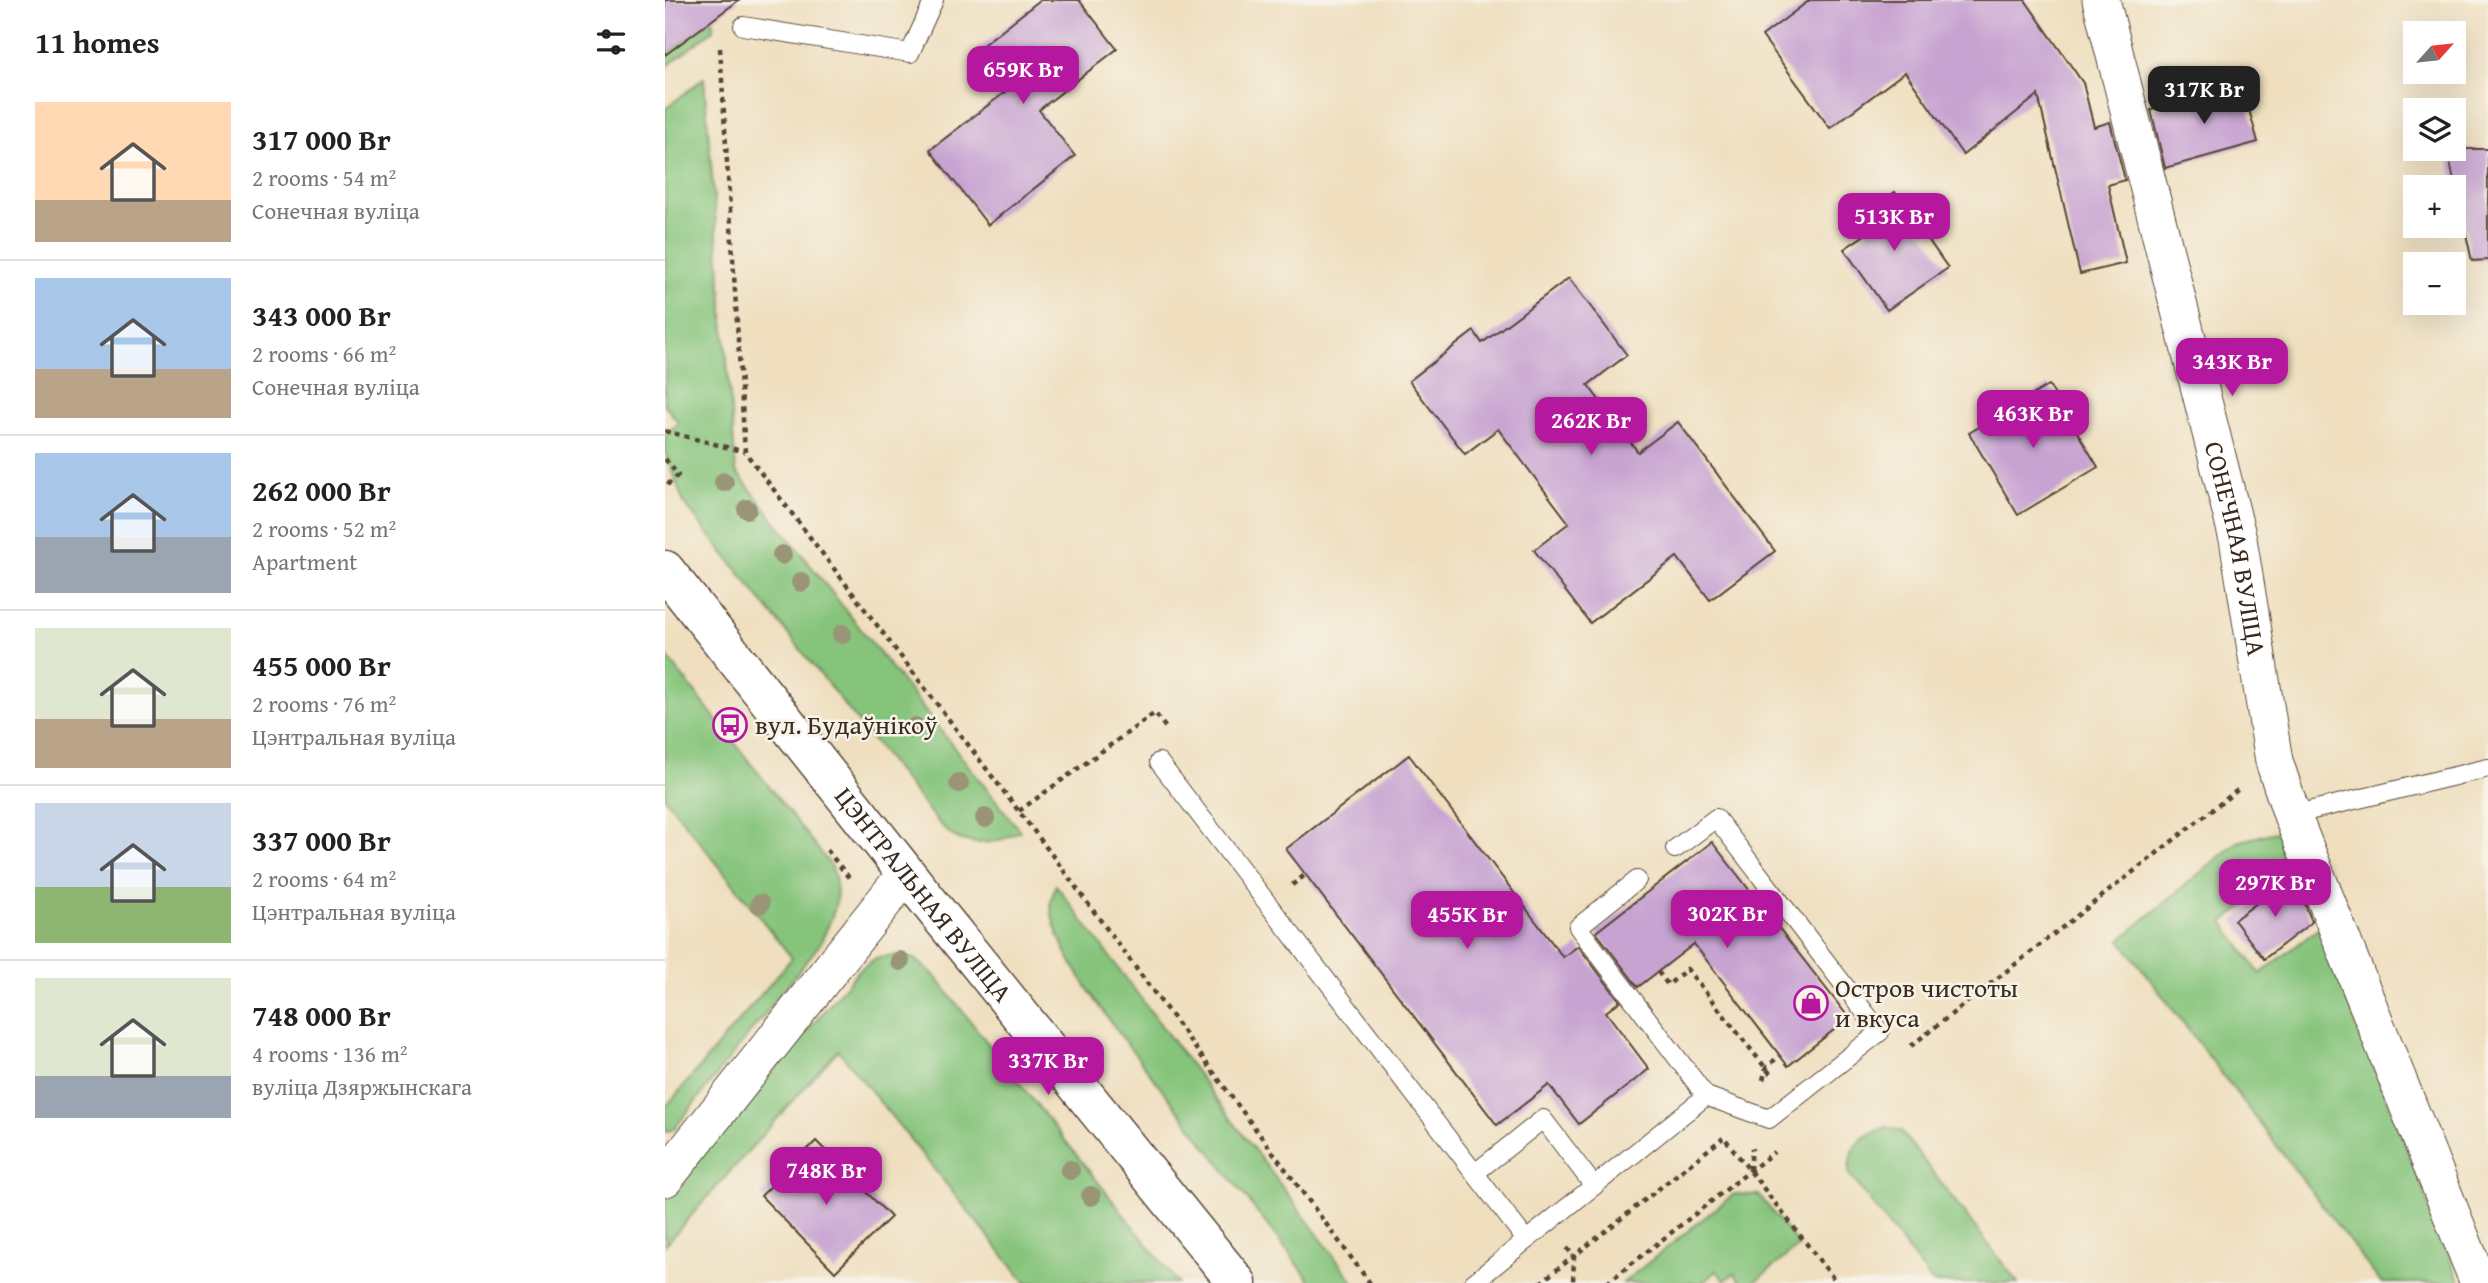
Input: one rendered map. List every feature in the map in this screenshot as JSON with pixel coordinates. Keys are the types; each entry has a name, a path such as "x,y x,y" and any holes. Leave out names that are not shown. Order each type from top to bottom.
{"main road":[{"name":"ЦЭНТРАЛЬНАЯ ВУЛІЦА","path":"665,570 906,874 1237,1283"}],"street":[{"name":"СОНЕЧНАЯ ВУЛІЦА","path":"2101,0 2238,539 2274,761 2292,815 2479,1283"},
{"path":"665,1178 906,874"}],"lane":[{"path":"743,26 910,53 934,0"},
{"path":"1159,762 1526,1240"},
{"path":"2292,815 2488,768"},
{"path":"1637,880 1578,927 1706,1096 1769,1119 1880,1032 1716,818 1675,849"},
{"path":"1473,1283 1706,1096"},
{"path":"1475,1173 1543,1119 1594,1186"}],"path":[{"path":"720,46 745,453 1027,822 1370,1283"},
{"path":"665,431 745,453"},
{"path":"665,458 678,475 665,487"},
{"path":"1905,1051 2274,761"},
{"path":"1289,888 1305,874"},
{"path":"1658,972 1668,985 1687,969 1782,1090 1755,1113"},
{"path":"1766,1068 1780,1055"},
{"path":"1540,1283 1723,1138 1837,1283"},
{"path":"1607,1283 1780,1148"},
{"path":"1573,1283 1574,1256"}],"green space":[{"path":"713,19 713,30 665,68 665,55"},
{"path":"704,78 736,471 1020,831 1004,839 979,843 961,840 936,820 684,503 665,452 665,435 679,423 665,406 665,109"},
{"path":"665,654 832,867 837,888 835,907 820,944 674,1129 665,1132 665,1108 792,958 665,798"},
{"path":"2284,830 2295,867 2223,922 2260,974 2319,928 2460,1283 2381,1283 2120,940 2237,842"},
{"path":"1056,885 1354,1283 1312,1283 1121,1036 1077,972 1058,935 1051,901"},
{"path":"895,955 915,959 933,974 1178,1283 1026,1283 838,1050 665,1245 665,1198 859,970 876,958"},
{"path":"1887,1127 1901,1131 2018,1283 1933,1283 1849,1174 1851,1156 1858,1143"},
{"path":"1734,1194 1759,1195 1799,1246 1753,1283 1742,1283 1734,1273 1725,1281 1717,1271 1702,1283 1623,1283"}],"building":[{"path":"665,0 739,0 665,55"},
{"path":"1040,0 1079,0 1117,49 1039,110 1075,156 988,225 930,150 1005,92 974,52"},
{"path":"1810,0 2025,0 2083,83 2094,127 2110,122 2125,180 2108,185 2126,263 2080,274 2038,95 1963,155 1905,72 1830,128 1762,36"},
{"path":"2242,84 2258,142 2165,168 2151,110"},
{"path":"2466,149 2488,149 2488,260 2472,261 2466,234 2466,175 2453,175 2450,161 2466,161"},
{"path":"1895,192 1948,268 1887,310 1844,249 1869,232 1859,218"},
{"path":"1569,278 1627,355 1588,385 1638,452 1678,422 1775,551 1710,600 1677,557 1590,623 1534,550 1569,523 1498,429 1465,454 1409,381 1474,331 1482,343"},
{"path":"2049,385 2098,467 2018,515 1969,433"},
{"path":"1409,755 1563,957 1578,946 1620,1001 1606,1012 1649,1069 1579,1124 1549,1085 1497,1125 1286,849"},
{"path":"1712,842 1849,1018 1788,1066 1694,944 1638,987 1596,932"},
{"path":"2291,878 2298,887 2312,922 2264,959 2234,920"},
{"path":"816,1141 891,1217 835,1272 761,1196"}],"place":[{"name":"вул. Будаўнікоў","path":"730,725"},
{"name":"Остров чистоты и вкуса","path":"1811,1003"}]}
